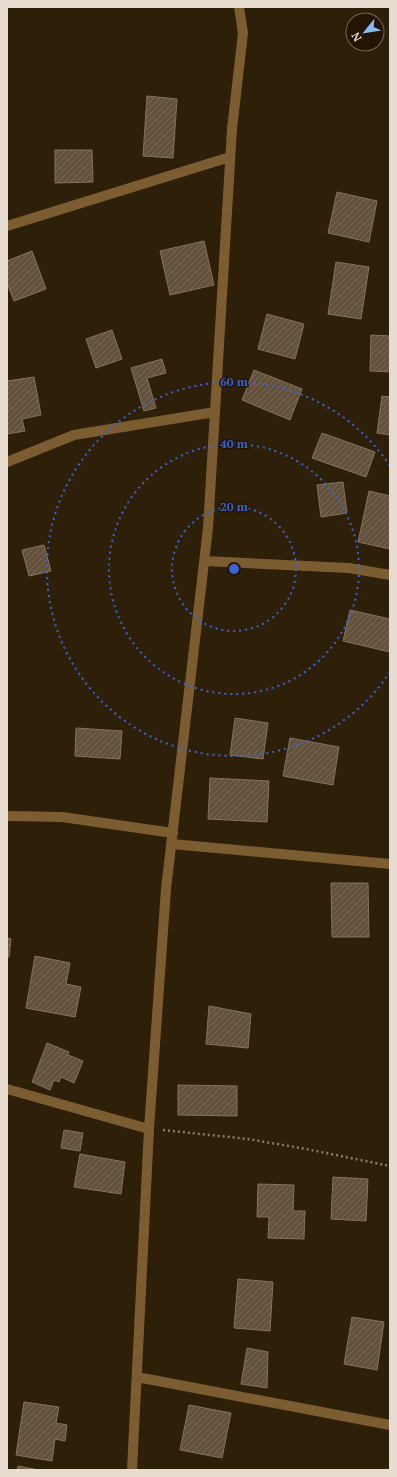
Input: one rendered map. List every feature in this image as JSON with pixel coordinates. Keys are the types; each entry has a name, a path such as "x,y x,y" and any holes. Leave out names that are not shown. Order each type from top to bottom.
{"street":[{"path":"132,1470 150,1128 166,889 208,528 230,157 243,33 239,7"},
{"path":"7,226 230,157"},
{"path":"7,462 74,435 215,412"},
{"path":"204,561 349,568 390,575"},
{"path":"7,816 62,817 173,833"},
{"path":"172,844 390,864"},
{"path":"7,1089 150,1128"},
{"path":"137,1377 390,1425"}],"path":[{"path":"150,1128 248,1139 390,1166"}],"building":[{"path":"147,96 177,99 173,158 143,156"},
{"path":"55,150 92,150 93,182 55,183"},
{"path":"337,192 377,201 369,242 328,233"},
{"path":"204,241 214,285 170,295 160,251"},
{"path":"32,251 46,289 14,301 7,283 7,261"},
{"path":"336,262 369,267 361,319 328,314"},
{"path":"267,314 304,324 295,359 258,349"},
{"path":"112,330 122,359 96,368 86,339"},
{"path":"371,335 390,336 390,372 370,371"},
{"path":"162,359 166,373 147,378 156,408 144,411 131,368"},
{"path":"254,370 302,389 290,420 242,400"},
{"path":"34,377 41,415 22,419 25,431 7,434 7,381"},
{"path":"382,396 390,397 390,435 377,433"},
{"path":"322,433 375,452 366,477 312,458"},
{"path":"343,482 347,513 321,517 317,485"},
{"path":"369,491 390,496 390,549 358,542"},
{"path":"44,545 51,571 29,576 22,550"},
{"path":"350,610 390,619 390,652 343,641"},
{"path":"235,718 268,723 263,759 230,755"},
{"path":"76,728 122,731 120,759 75,756"},
{"path":"290,738 339,747 333,785 283,776"},
{"path":"210,778 269,781 267,822 208,819"},
{"path":"331,883 368,883 369,937 332,937"},
{"path":"7,938 11,939 9,957 7,957"},
{"path":"35,956 70,963 66,984 81,987 75,1017 26,1008"},
{"path":"209,1006 251,1014 248,1048 206,1044"},
{"path":"47,1043 69,1052 68,1055 83,1061 74,1083 61,1077 59,1082 54,1080 50,1090 32,1082"},
{"path":"178,1085 237,1086 237,1116 178,1115"},
{"path":"64,1130 83,1133 80,1151 61,1148"},
{"path":"80,1154 125,1162 121,1194 74,1187"},
{"path":"333,1177 368,1179 366,1221 331,1219"},
{"path":"258,1184 294,1185 293,1211 305,1211 304,1239 268,1238 269,1217 257,1217"},
{"path":"238,1279 273,1282 270,1331 234,1328"},
{"path":"352,1317 384,1322 377,1370 344,1364"},
{"path":"247,1348 268,1352 267,1388 241,1384"},
{"path":"24,1402 59,1407 56,1423 67,1425 65,1441 55,1439 52,1461 16,1455"},
{"path":"189,1405 231,1413 222,1458 180,1450"},
{"path":"18,1466 39,1470 17,1470"}]}
